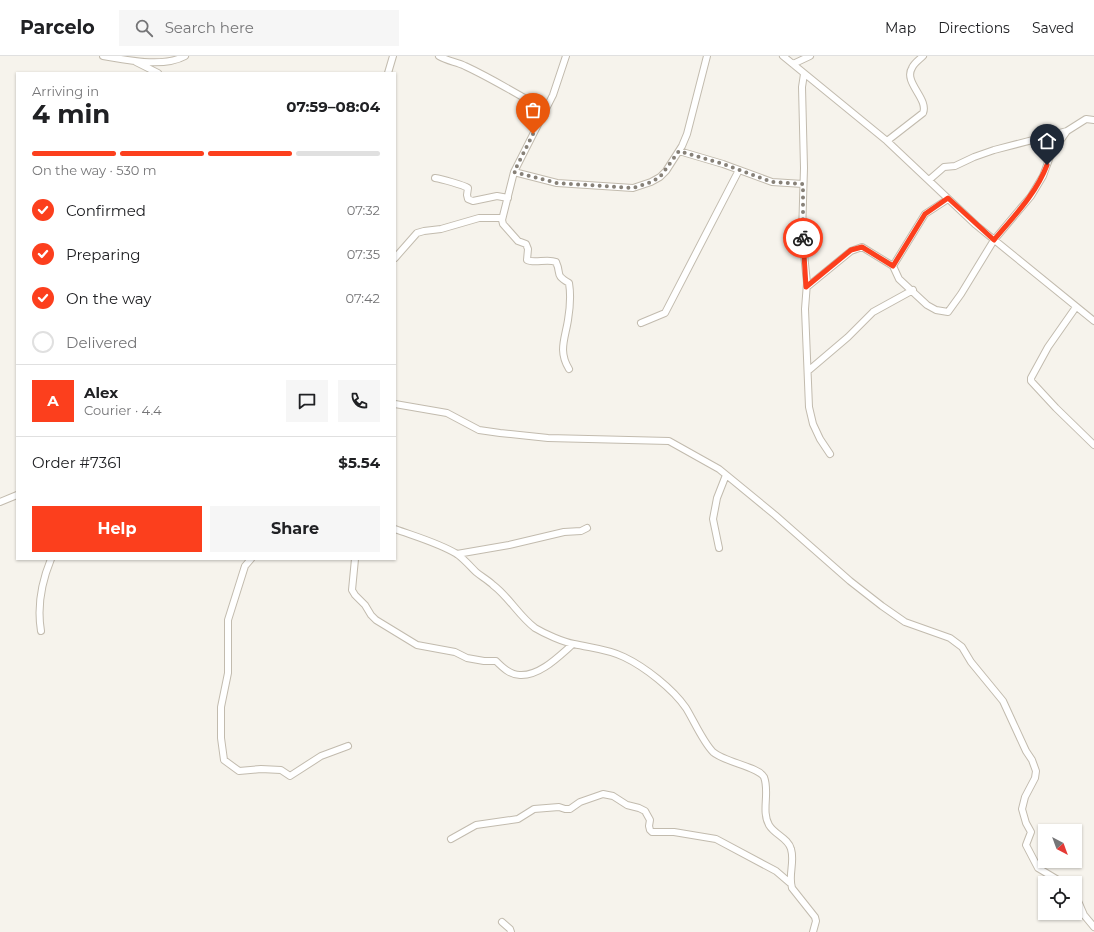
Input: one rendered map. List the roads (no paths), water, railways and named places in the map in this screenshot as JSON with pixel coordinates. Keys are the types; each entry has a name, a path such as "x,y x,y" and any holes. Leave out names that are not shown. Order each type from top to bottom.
{"street":[{"path":"106,56 135,62 171,61 179,60 185,56"},
{"path":"388,72 394,56"},
{"path":"439,56 481,74 545,110"},
{"path":"566,56 557,83 545,110 514,172 502,218 504,224 518,241 527,246 527,260 532,262 540,260 556,262 560,277 570,283 569,311 563,344 564,360 569,369"},
{"path":"514,172 557,183 633,188 651,182 660,177 679,151 687,134 707,56"},
{"path":"783,56 888,141 994,240 1094,321"},
{"path":"793,64 810,56"},
{"path":"888,141 922,113 924,108 923,102 914,87 910,71 923,56"},
{"path":"135,62 156,72"},
{"path":"804,74 802,87 802,234 806,287 805,309 809,407 813,424 820,439 830,454"},
{"path":"929,180 944,167 956,166 988,152 1068,130 1086,119 1094,120"},
{"path":"806,287 851,250 862,247 893,266 899,279 913,290 927,305 936,310 948,312 962,294 994,240 1031,196 1043,176 1052,154 1068,130"},
{"path":"679,151 772,182 803,184"},
{"path":"641,323 665,313 739,170"},
{"path":"435,178 454,184 463,185 468,188 468,199 473,201 497,196 508,198"},
{"path":"893,266 925,214 948,198"},
{"path":"396,257 417,233 441,229 479,218 502,218"},
{"path":"808,370 848,337 873,312 913,290"},
{"path":"1076,306 1048,347 1031,378 1031,381 1094,445"},
{"path":"396,404 447,413 479,430 500,433 548,438 669,441 719,469 775,515 850,581 893,614 905,622 950,638 962,648 971,662 1003,701 1026,751 1032,760 1036,771 1035,778 1025,797 1022,809 1026,823 1031,832 1026,845 1038,868 1051,876"},
{"path":"719,548 713,519 717,498 726,475"},
{"path":"0,502 16,496"},
{"path":"457,554 509,545 564,532 581,531 587,528"},
{"path":"396,529 433,543 457,554 477,573 493,584 535,628 572,644 613,652 632,661 671,691 685,707 713,752 722,759 752,769 761,774 764,781 766,814 769,825 786,840 793,856 790,883"},
{"path":"41,631 41,595 51,560"},
{"path":"250,560 245,566 228,620 228,673 221,707 221,738 224,760 239,771 261,769 281,770 290,776 321,756 348,746"},
{"path":"355,560 352,586 355,595 365,605 376,620 418,645 455,652 467,658 484,661 496,661 503,669 519,675 537,671 547,665 572,644"},
{"path":"451,839 476,825 518,819 534,809 559,807 570,809 580,802 603,794 613,796 627,805 646,811 650,820 650,830 652,832 674,832 716,839 776,872 790,883 792,888 815,917 816,922 812,932"},
{"path":"1082,910 1094,927"},
{"path":"502,922 510,929 511,932"}]}
